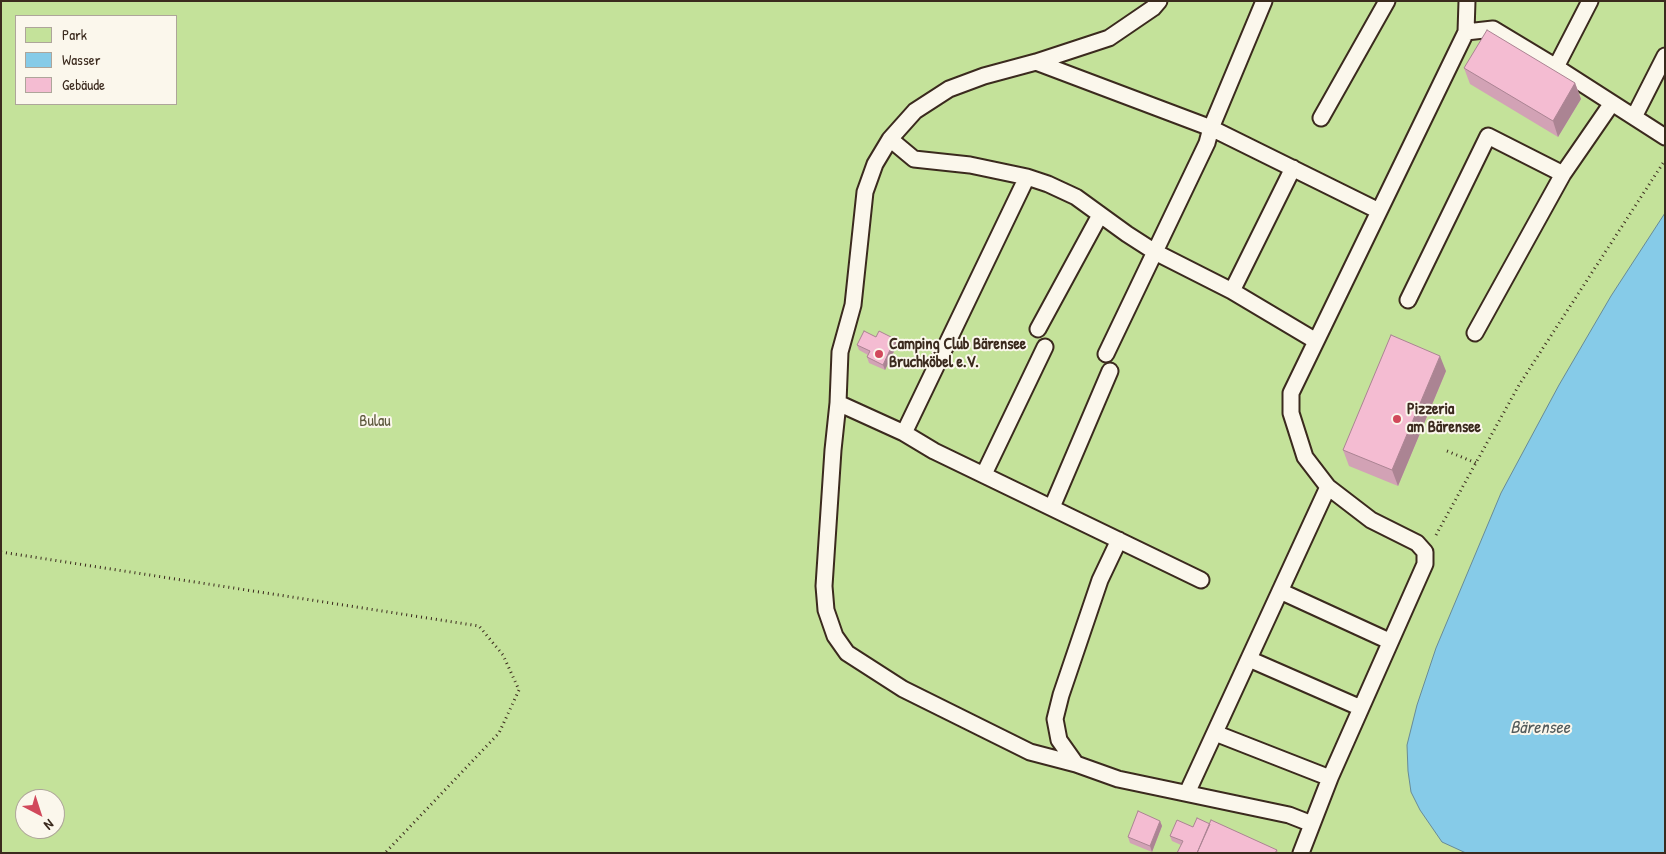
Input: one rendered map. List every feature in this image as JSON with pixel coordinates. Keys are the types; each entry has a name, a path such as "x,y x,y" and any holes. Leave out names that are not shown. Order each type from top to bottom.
{"lane":[{"path":"1159,1 1153,8 1109,38 1036,62 984,76 948,89 915,111 890,139 875,164 865,192 853,305 840,352 824,586 826,610 835,636 847,653 902,689 1030,752 1076,764 1118,779 1289,815 1312,824"},
{"path":"1106,354 1207,143 1211,128 1264,1"},
{"path":"1321,118 1387,1"},
{"path":"1301,853 1330,778 1389,641 1425,564 1425,552 1417,542 1371,520 1328,487 1305,457 1291,413 1291,394 1466,32 1467,1"},
{"path":"1556,67 1590,1"},
{"path":"1466,32 1492,29 1556,67 1665,137"},
{"path":"1634,117 1665,56"},
{"path":"1036,62 1211,128 1379,211"},
{"path":"1475,333 1563,174 1612,103"},
{"path":"1408,300 1488,136 1563,174"},
{"path":"890,139 914,159 970,165 1027,177 1048,184 1076,198 1155,252 1232,291 1316,341"},
{"path":"1232,291 1293,168"},
{"path":"904,433 1027,177"},
{"path":"1038,329 1100,215"},
{"path":"984,474 1045,347"},
{"path":"1052,507 1110,371"},
{"path":"838,403 904,433 934,450 1201,580"},
{"path":"1187,793 1328,487"},
{"path":"1076,764 1059,740 1055,719 1061,695 1100,580 1119,540"},
{"path":"1280,590 1389,641"},
{"path":"1249,659 1361,708"},
{"path":"1215,733 1330,778"}],"path":[{"path":"1440,530 1519,385 1665,160"},
{"path":"1447,451 1476,463"},
{"path":"1,552 478,626 503,655 519,690 499,733 385,853"}],"green space":[{"name":"Bulau","path":"1,1 1665,1 1665,853 1,853"}],"water":[{"name":"Bärensee","path":"1665,213 1665,853 1466,853 1442,842 1420,810 1411,792 1407,745 1417,705 1436,648 1501,493 1559,385 1611,296"}],"building":[{"path":"1487,30 1575,83 1553,121 1464,68"},
{"name":"Camping Club Bärensee Bruchköbel e.V.","path":"864,331 876,337 879,331 895,339 883,365 867,357 870,351 857,345"},
{"name":"Pizzeria am Bärensee","path":"1391,335 1440,356 1392,470 1343,450"},
{"path":"1138,811 1160,821 1150,846 1128,837"},
{"path":"1197,818 1210,824 1197,853 1177,853 1183,841 1170,836 1177,820 1193,827"},
{"path":"1211,820 1277,850 1275,853 1197,853"}],"place":[{"name":"Camping Club Bärensee Bruchköbel e.V.","path":"879,354"},
{"name":"Pizzeria am Bärensee","path":"1397,419"}]}
